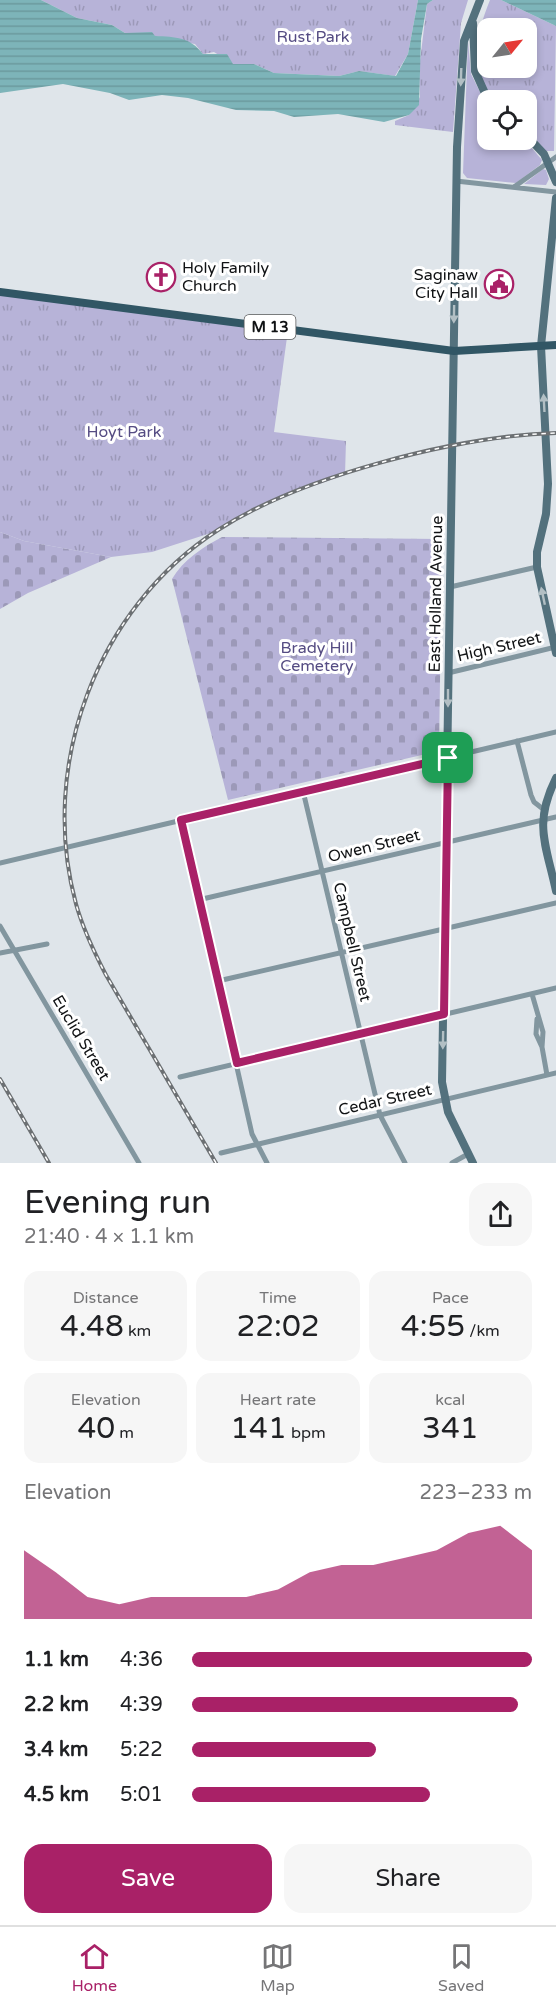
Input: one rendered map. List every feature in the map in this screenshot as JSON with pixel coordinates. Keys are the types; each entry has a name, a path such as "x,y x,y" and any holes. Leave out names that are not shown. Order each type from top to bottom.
{"main road":[{"name":"East Holland Avenue","path":"473,1163 445,1099 442,1082 456,181 464,41 480,0"},
{"path":"473,21 475,71 484,90"},
{"path":"537,145 553,159 556,182"},
{"path":"556,198 541,346 548,484 546,514 537,552 537,567 556,649"},
{"name":"M 13","path":"0,292 454,351 556,345"},
{"path":"556,778 543,808 541,820 556,891"}],"street":[{"path":"514,188 553,159"},
{"path":"456,181 556,192"},
{"path":"450,587 537,567"},
{"name":"High Street","path":"448,673 556,649"},
{"path":"0,863 556,732"},
{"path":"517,741 531,795 534,802 543,808"},
{"name":"Campbell Street","path":"303,791 380,1115 405,1163"},
{"name":"Owen Street","path":"198,900 556,817"},
{"path":"181,820 256,1144 267,1163"},
{"path":"218,981 556,903"},
{"name":"Euclid Street","path":"0,926 139,1163"},
{"path":"0,953 15,952 47,944"},
{"path":"180,1077 556,988"},
{"path":"532,994 537,1019 543,1032 542,1047 547,1075"},
{"name":"Cedar Street","path":"221,1153 556,1073"},
{"path":"452,1163 468,1154"}],"green space":[{"name":"Rust Park","path":"41,0 418,0 408,54 395,76 359,71 339,76 274,73 254,64 233,64 214,52 203,54 195,44 125,33 112,25 77,18"},
{"path":"433,0 468,0 461,23 453,132 395,125 395,121 409,115 420,97 419,69 427,4"},
{"path":"490,0 501,0 556,26 554,151 546,151 537,142 537,90 486,90 481,78 537,78 537,18 484,18"},
{"path":"468,41 471,74 479,90 477,90 477,150 534,150 542,160 540,165 516,183 467,178 463,173"},
{"path":"543,169 546,170 549,179 546,185 524,184"},
{"name":"Hoyt Park","path":"0,292 288,330 274,432 346,441 345,475 281,497 217,531 152,552 111,557 24,541 0,532"},
{"path":"0,532 24,541 111,557 28,593 0,609"},
{"name":"Brady Hill Cemetery","path":"222,537 442,539 439,751 228,800 172,579 194,555"}],"water":[{"path":"0,0 41,0 77,18 112,25 125,33 152,32 155,36 182,39 193,44 203,54 227,54 233,64 254,64 274,73 339,76 359,71 396,76 408,54 418,0 433,0 427,4 421,39 419,105 409,115 384,122 338,114 294,117 274,111 236,110 188,98 162,95 129,100 110,93 63,84 0,93"},
{"path":"501,0 556,0 556,26"}],"railway":[{"path":"216,1163 106,975 89,940 76,904 66,851 65,798 72,745 87,694 110,646 139,602 176,563 218,530 253,510 292,492 381,462 473,442 556,433"},
{"path":"0,1079 49,1163"}],"place":[{"name":"Holy Family Church","path":"161,277"},
{"name":"Saginaw City Hall","path":"499,284"}],"route":[{"path":"448,758 444,1014 237,1063 181,820 448,758"}]}
